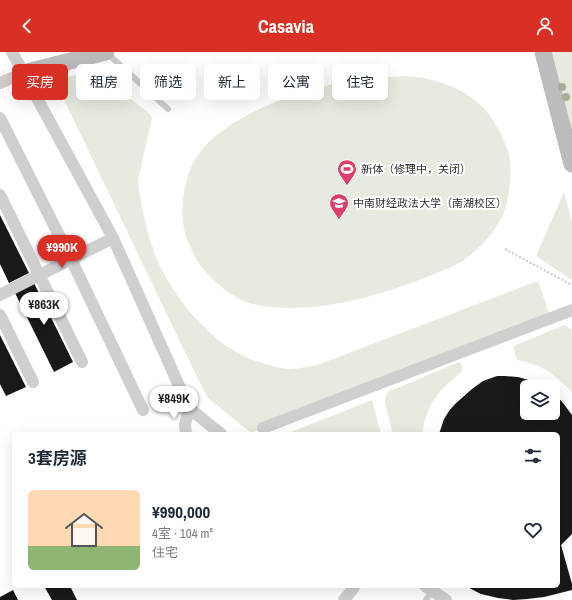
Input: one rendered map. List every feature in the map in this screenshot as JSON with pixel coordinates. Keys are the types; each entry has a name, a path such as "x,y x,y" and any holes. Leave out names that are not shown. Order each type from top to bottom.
{"main road":[{"path":"59,64 106,52"},
{"path":"543,52 572,164"}],"street":[{"path":"12,52 18,64"},
{"path":"0,84 12,78"},
{"path":"38,100 113,238 189,408 219,432"},
{"path":"0,118 71,259 143,410"},
{"path":"0,195 82,362"},
{"path":"0,295 113,238"},
{"path":"263,428 572,310"},
{"path":"0,315 33,382"},
{"path":"186,432 185,425 189,408"},
{"path":"344,600 353,588"},
{"path":"428,592 446,600"}],"lane":[{"path":"106,52 168,109"}],"path":[{"path":"505,248 572,285"}],"shaded area":[{"path":"544,52 572,52 572,149"},
{"path":"76,75 76,100 132,100 148,112 152,118 138,180 145,220 157,260 173,288 206,329 218,340 252,360 287,369 320,364 535,282 538,282 539,284 550,316 254,432 250,432 207,397 64,100 68,100 68,77"},
{"name":"新体（修理中，关闭）","path":"405,76 423,78 454,87 476,101 486,110 494,121 509,154 510,183 508,199 502,218 494,230 473,253 451,267 412,283 367,297 344,302 297,308 253,304 236,297 218,284 197,261 184,231 182,217 183,197 189,172 198,155 210,141 225,128 243,117 281,100 324,100 325,86 332,85 332,100 388,100 388,77"},
{"path":"564,192 572,221 572,280 536,256"},
{"path":"564,325 572,330 572,392 560,380 547,371 533,364 517,360 514,350 514,346"},
{"path":"459,362 462,366 462,371 435,398 427,413 422,432 392,432 385,403 385,398 390,391"},
{"path":"372,400 380,432 291,432"}],"building":[{"path":"0,215 29,273 9,283 0,264"},
{"path":"33,281 73,362 54,372 14,291"},
{"path":"0,335 26,387 6,396 0,384"},
{"path":"497,376 518,377 528,380 520,380 520,420 560,420 560,400 572,415 572,534 561,545 572,584 572,590 544,597 513,600 481,594 470,588 560,588 560,432 440,432 444,419 449,411 472,389 483,381"},
{"path":"45,588 71,588 77,600 52,600"},
{"path":"13,590 18,600 0,600 0,597"}],"place":[{"name":"新体（修理中，关闭）","path":"347,186"},
{"name":"中南财经政法大学（南湖校区）","path":"339,220"}]}
